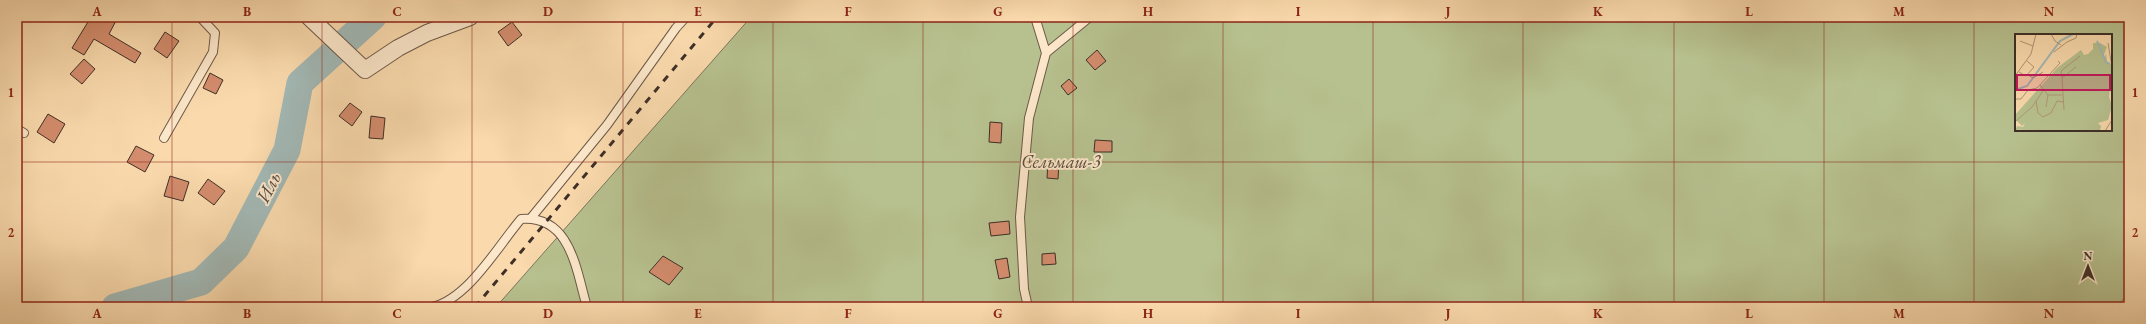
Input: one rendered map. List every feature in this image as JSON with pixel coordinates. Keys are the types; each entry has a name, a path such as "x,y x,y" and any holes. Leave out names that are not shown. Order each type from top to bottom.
{"street":[{"path":"312,18 366,70 398,48 427,33 470,17"}],"lane":[{"path":"164,138 213,52 215,33 200,17"},
{"path":"531,218 607,125 676,28 686,17"},
{"path":"1028,307 1024,290 1020,217 1029,118 1046,53 1035,17"},
{"path":"1046,53 1090,17"},
{"path":"432,307 440,305 460,291 477,274 520,219 531,218 547,222 563,237 570,252 587,307"}],"green space":[{"name":"Сельмаш-3","path":"751,17 2129,17 2129,130 2126,133 2129,141 2129,292 2117,307 496,307"}],"building":[{"path":"91,17 118,17 109,34 141,53 135,63 94,39 84,55 72,48"},
{"path":"512,22 522,35 508,46 498,32"},
{"path":"165,32 179,41 167,58 154,49"},
{"path":"1097,50 1106,61 1095,70 1086,60"},
{"path":"84,59 95,69 82,84 70,74"},
{"path":"210,73 223,80 216,94 203,88"},
{"path":"1069,79 1077,88 1068,95 1061,86"},
{"path":"350,103 362,112 352,126 339,116"},
{"path":"48,114 65,124 54,143 37,132"},
{"path":"371,116 385,118 383,139 369,138"},
{"path":"990,122 1002,123 1001,143 989,142"},
{"path":"1095,140 1112,141 1112,152 1094,152"},
{"path":"136,146 154,155 145,172 127,162"},
{"path":"1048,162 1059,162 1058,179 1047,178"},
{"path":"170,176 189,182 183,201 164,196"},
{"path":"208,179 225,191 214,205 198,193"},
{"path":"1009,221 1010,234 991,236 989,223"},
{"path":"1055,253 1056,264 1042,265 1042,254"},
{"path":"663,256 683,268 669,285 649,272"},
{"path":"1007,258 1010,277 999,279 995,260"}],"waterway":[{"name":"Иль","path":"115,307 201,282 236,248 287,150 300,83 373,17"}],"railway":[{"path":"475,307 717,17"}]}
